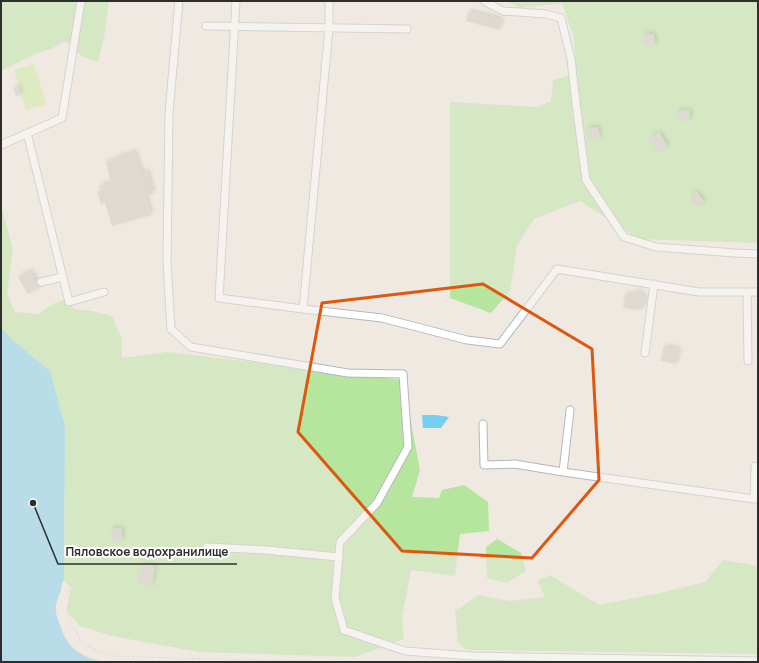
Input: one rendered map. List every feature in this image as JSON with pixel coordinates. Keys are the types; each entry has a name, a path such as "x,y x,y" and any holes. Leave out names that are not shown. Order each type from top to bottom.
{"street":[{"path":"1,144 62,118 81,1"},
{"path":"179,1 169,120 167,264 171,329 191,347 348,373 403,374 408,447 377,503 340,542 335,598 344,630 405,651 472,656 758,661"},
{"path":"236,1 219,298 382,318 467,340 500,344 557,269 699,292 758,292"},
{"path":"304,309 329,28 329,1"},
{"path":"484,1 503,11 546,14 560,18 571,59 586,180 624,236 656,247 758,254"},
{"path":"206,26 407,29"},
{"path":"28,133 69,302 104,292"},
{"path":"41,282 63,277"},
{"path":"645,353 654,284"},
{"path":"747,292 748,361"},
{"path":"563,472 570,410"},
{"path":"483,424 484,466 515,464 756,499 754,466"},
{"path":"207,547 266,550 339,557"}],"path":[{"path":"68,589 70,622 84,645 112,656 309,661 344,630"}],"highlighted area":[{"path":"483,284 592,349 599,480 532,558 402,551 298,432 322,303"}],"green space":[{"path":"1,1 109,1 104,38 98,62 83,57 65,41 53,48 33,55 1,71"},
{"path":"507,1 758,1 758,243 639,239 580,201 534,219 517,246 510,291 491,313 450,298 450,102 538,107 551,101 553,80 576,74 574,38 562,3 520,8"},
{"path":"34,64 46,104 26,110 14,70"},
{"path":"1,206 13,249 7,294 15,312 38,314 53,304 63,300 75,309 112,316 122,339 122,358 167,352 403,380 420,470 412,497 439,498 442,490 464,485 488,502 489,531 460,534 455,576 411,570 402,618 404,639 355,657 199,652 112,636 80,626 66,611 71,588 64,580 65,427 16,343 1,328"},
{"path":"497,539 521,553 526,571 507,583 487,578 486,547"},
{"path":"723,560 758,566 758,654 466,650 458,642 455,611 478,595 510,601 545,597 537,581 550,575 599,605 660,593 705,582"}],"water":[{"path":"1,328 16,343 50,371 65,427 64,580 56,602 56,612 65,638 69,644 87,657 103,662 1,662"},
{"path":"422,415 449,417 441,428 423,428"}],"building":[{"path":"469,11 502,20 499,30 466,21"},
{"path":"647,34 654,34 655,45 643,45 643,36"},
{"path":"18,86 21,95 16,96 13,88"},
{"path":"678,110 690,111 690,120 677,120"},
{"path":"598,127 600,138 589,140 587,129"},
{"path":"659,132 668,147 658,153 650,138"},
{"path":"135,152 141,173 147,171 153,194 146,196 151,215 112,226 105,203 101,204 97,192 101,191 99,186 111,182 106,162 117,159 116,157"},
{"path":"697,192 704,201 697,207 690,198"},
{"path":"30,271 40,287 28,294 18,277"},
{"path":"634,292 641,293 645,298 643,307 639,310 623,307 626,293 629,295 633,294"},
{"path":"664,346 679,349 676,364 661,361"},
{"path":"112,528 122,529 122,541 112,540"},
{"path":"141,564 155,566 152,586 139,584"}],"place":[{"name":"Пяловское водохранилище","path":"33,503"}]}
